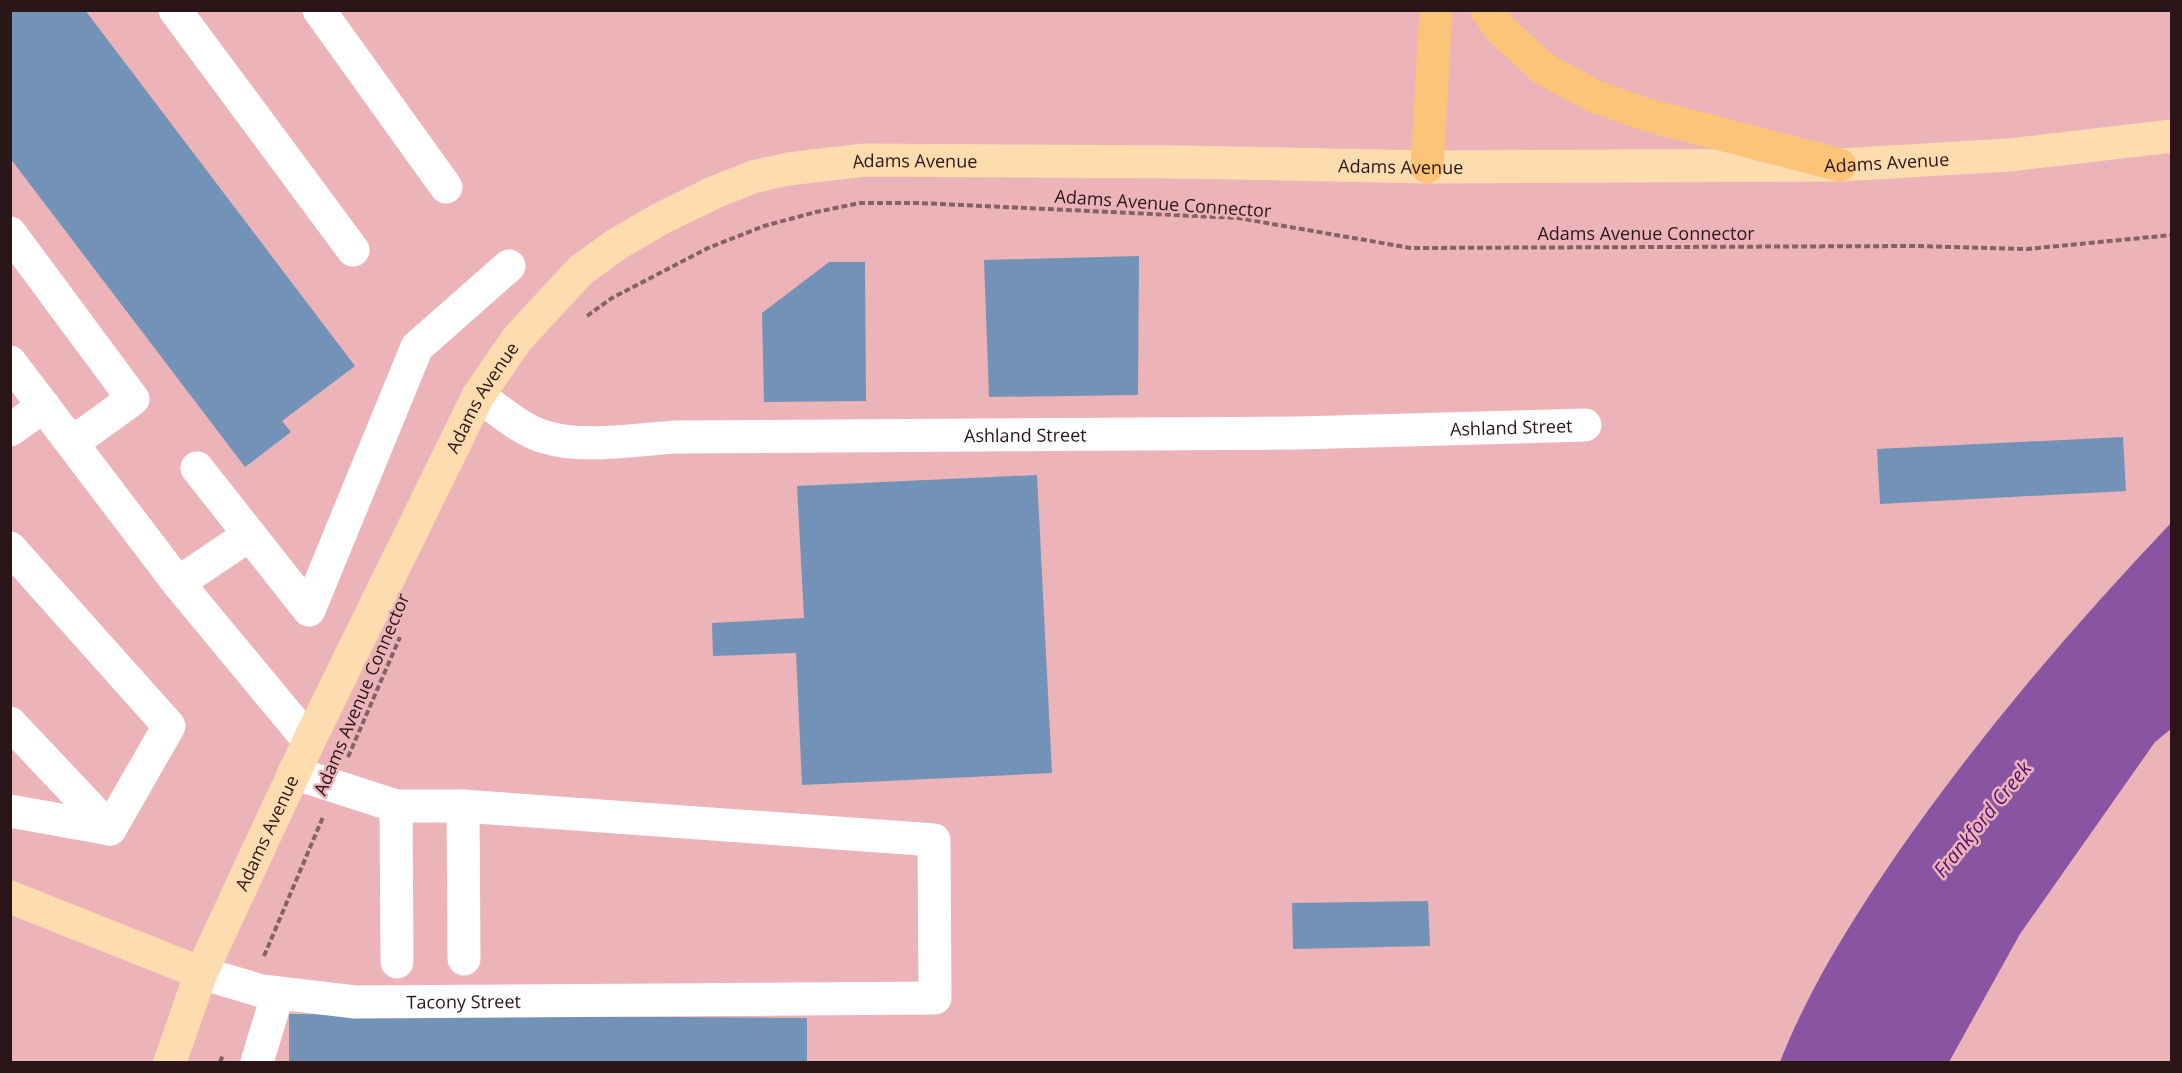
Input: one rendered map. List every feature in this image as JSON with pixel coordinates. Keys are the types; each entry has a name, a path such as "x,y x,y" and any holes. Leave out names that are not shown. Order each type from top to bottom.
{"highway":[{"path":"1427,167 1436,10"},
{"path":"1487,10 1502,30 1544,69 1594,96 1644,114 1840,165"}],"main road":[{"name":"Adams Avenue","path":"170,1062 201,973 309,741 478,396 518,339 581,270 617,244 660,219 715,192 762,175 788,169 865,160 1183,162 1427,167 1840,165 2009,155 2172,136"},
{"name":"Tacony Street","path":"10,897 201,973"}],"street":[{"path":"175,10 353,250"},
{"path":"319,10 446,187"},
{"path":"10,233 133,399 72,443"},
{"path":"198,468 309,610 417,347 509,266"},
{"path":"10,362 178,583 309,741"},
{"name":"Ashland Street","path":"478,396 505,413 517,424 545,437 576,442 678,437 1298,434 1585,425"},
{"path":"10,430 44,406"},
{"path":"178,583 249,535"},
{"path":"10,548 169,726 110,829"},
{"path":"10,723 110,829"},
{"path":"294,773 396,806 463,806 464,959"},
{"path":"396,806 397,962"},
{"name":"Tacony Street","path":"201,973 278,993 354,1002 935,998 934,840 463,806"},
{"path":"10,810 110,829"},
{"path":"257,1062 278,993"}],"path":[{"name":"Adams Avenue Connector","path":"578,322 612,298 708,248 764,226 816,212 860,204 919,202 1238,218 1411,248 1884,246 2027,249 2172,235"},
{"name":"Adams Avenue Connector","path":"264,957 402,633"}],"water":[{"name":"Frankford Creek","path":"2171,523 2171,729 2155,742 2020,934 1949,1062 1780,1062 1804,1008 1832,955 1880,879 1928,810 2062,642"}],"building":[{"path":"10,10 85,10 355,366 282,421 291,432 245,467 10,158"},
{"path":"1139,256 1138,395 989,397 984,260"},
{"path":"829,262 865,262 866,401 764,402 762,313"},
{"path":"2123,437 2126,491 1880,504 1877,449"},
{"path":"1037,475 1052,773 802,785 796,653 713,656 712,623 804,618 797,486"},
{"path":"1428,901 1430,946 1293,949 1292,903"},
{"path":"289,1014 807,1018 807,1062 289,1062"}]}
